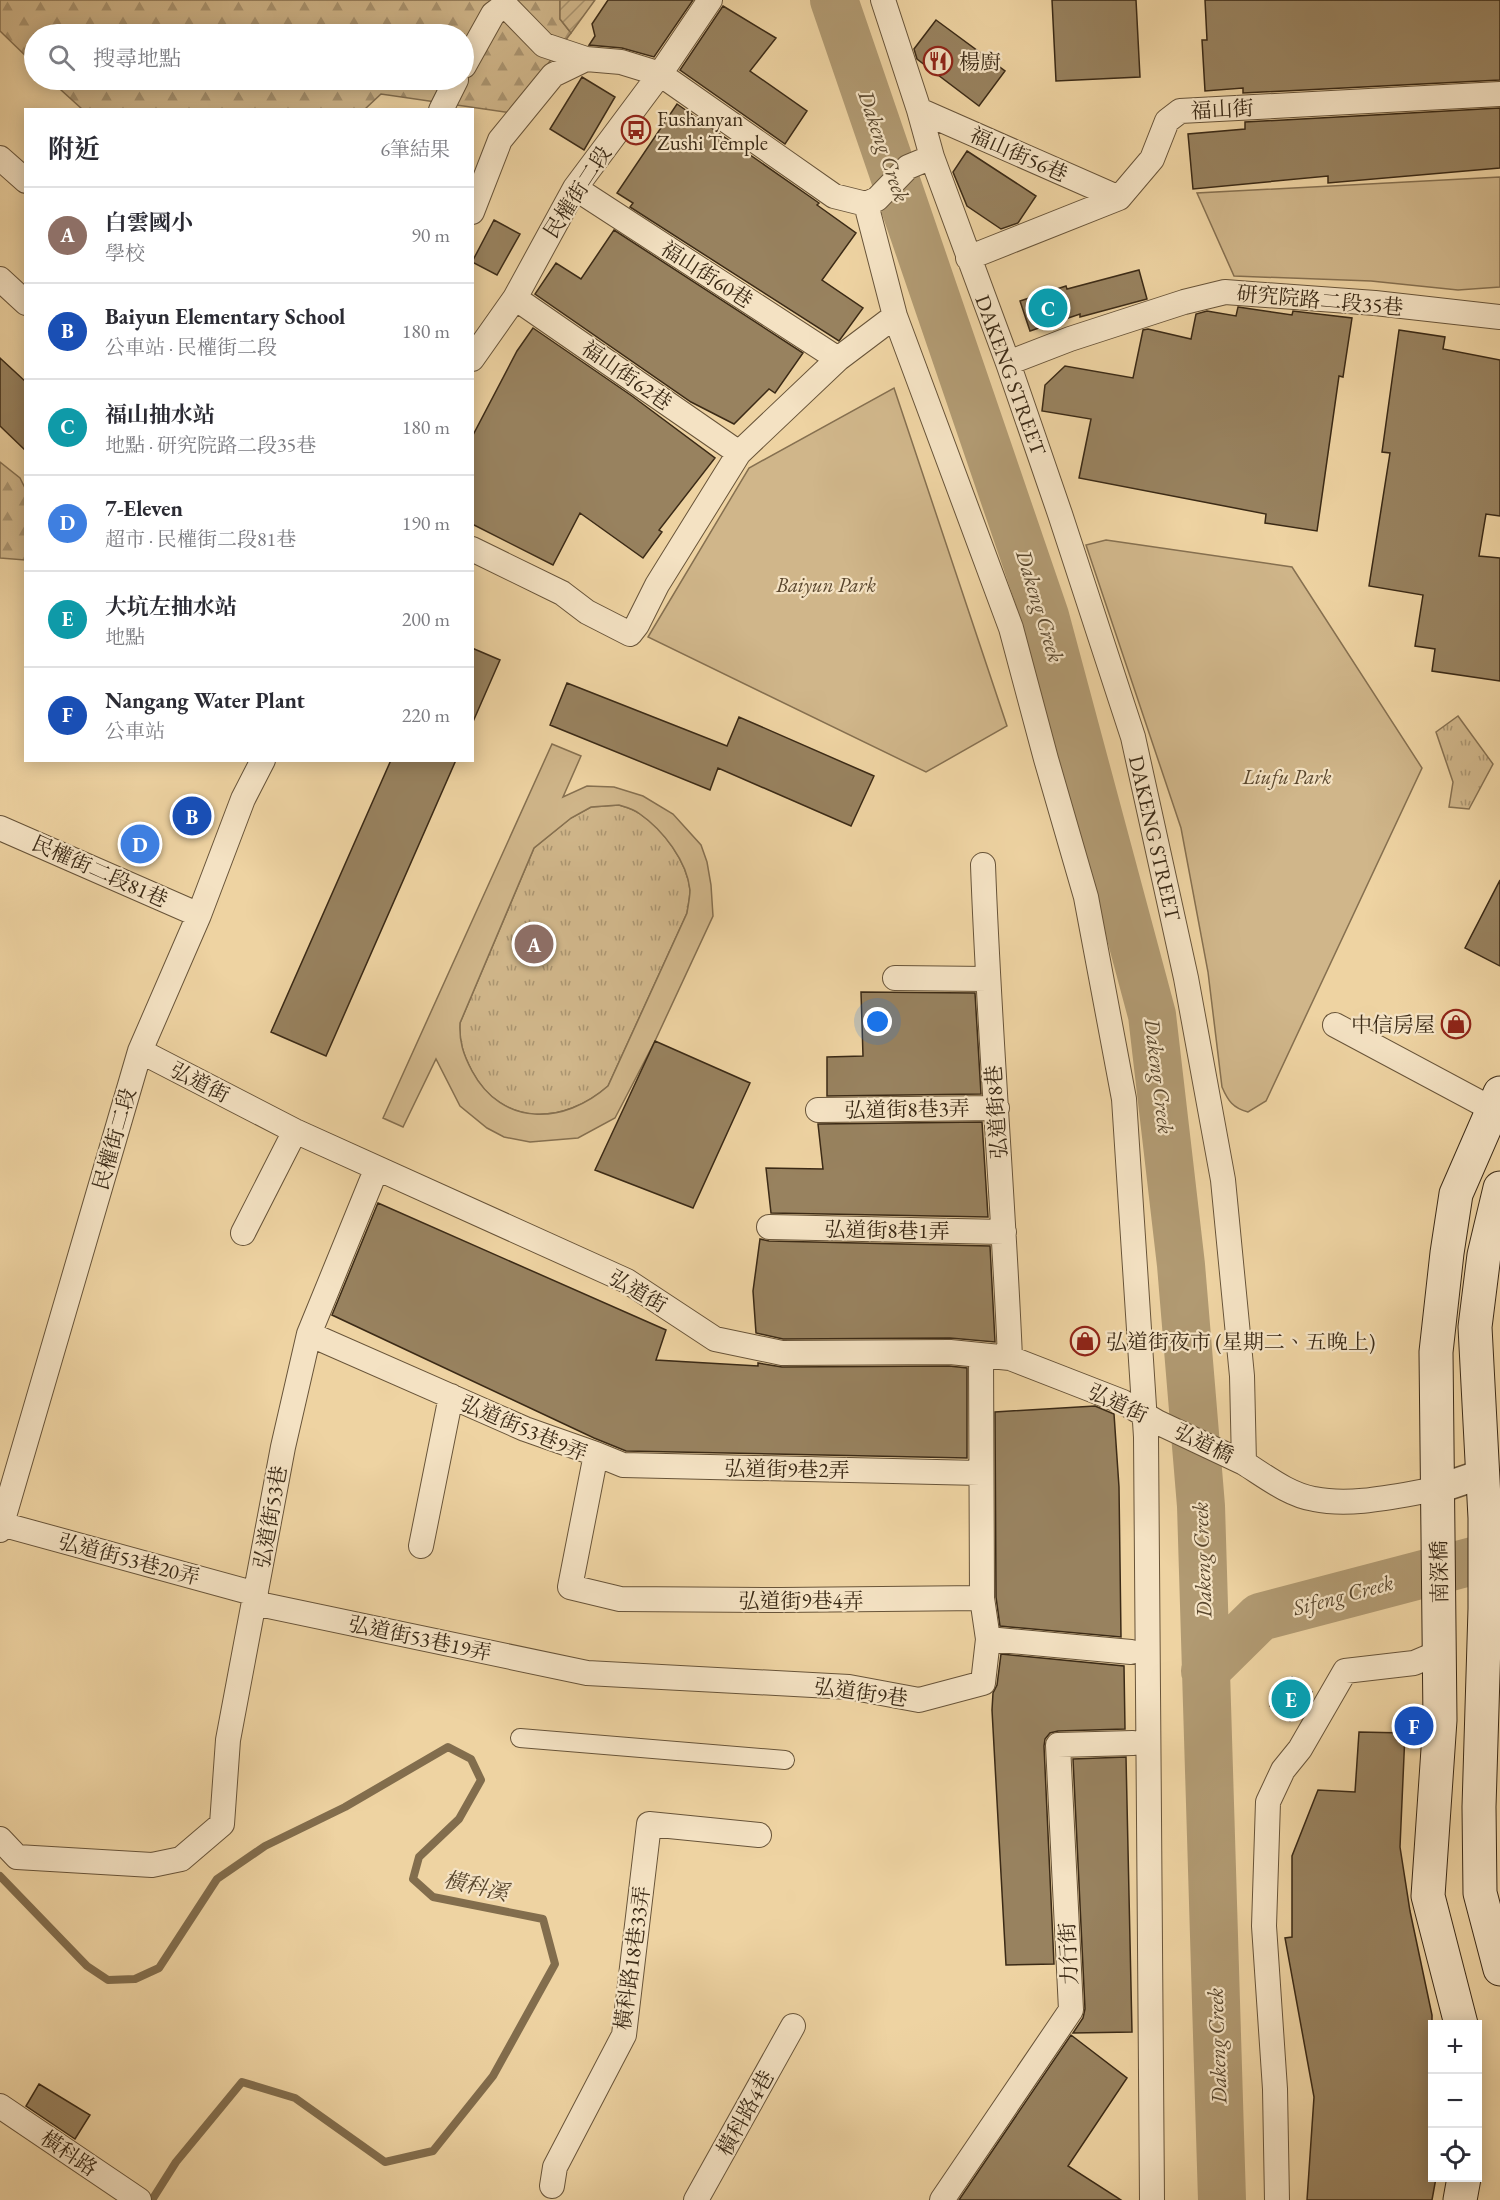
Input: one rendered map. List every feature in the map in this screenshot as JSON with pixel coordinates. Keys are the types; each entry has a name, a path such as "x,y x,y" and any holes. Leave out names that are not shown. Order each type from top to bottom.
{"main road":[{"name":"南深橋","path":"1460,2020 1428,1896 1440,1720 1436,1352 1456,1194 1496,1101"},
{"path":"1500,1188 1484,1255 1475,1327 1485,1518 1485,1609 1479,1807 1480,1893 1500,1969"},
{"path":"1460,2200 1463,2182"}],"street":[{"name":"民權街二段","path":"474,356 514,298 575,188 660,74 710,0"},
{"name":"DAKENG STREET","path":"883,0 932,157 1008,363 1133,737 1186,978 1223,1180 1242,1376 1244,1463"},
{"path":"474,48 493,14 507,2 544,45 586,59 621,62 660,74 834,196 872,202"},
{"path":"474,207 500,140 554,75 586,59"},
{"path":"442,108 451,90"},
{"name":"福山街","path":"968,258 1119,198 1152,159 1167,121 1180,111 1500,94"},
{"name":"福山街56巷","path":"919,110 1119,198"},
{"path":"872,202 908,167 932,157"},
{"path":"0,158 24,179"},
{"name":"福山街60巷","path":"575,188 838,359"},
{"path":"872,202 895,316 1011,628 1086,897 1124,1099 1154,1419 1152,2200"},
{"path":"0,279 24,301"},
{"name":"研究院路二段35巷","path":"1008,363 1070,339 1184,302 1225,292 1375,303 1500,317"},
{"name":"福山街62巷","path":"514,298 739,453"},
{"path":"474,550 562,593 587,612 630,634 638,626 657,585 739,453 838,359 895,316"},
{"name":"民權街二段","path":"1,1527 140,1051 199,915 243,799 262,762"},
{"name":"民權街二段81巷","path":"0,828 199,915"},
{"name":"弘道街8巷","path":"983,865 987,978 1010,1358"},
{"path":"895,978 987,978"},
{"path":"1335,1025 1496,1101"},
{"name":"弘道街","path":"140,1051 376,1170 627,1281 715,1340 782,1353 950,1353 1010,1358 1123,1402 1154,1419"},
{"name":"弘道街8巷3弄","path":"818,1110 996,1108"},
{"path":"243,1233 295,1131"},
{"name":"弘道街53巷","path":"0,1839 17,1857 152,1865 181,1859 222,1824 228,1740 283,1447 309,1334 376,1170"},
{"name":"弘道街8巷1弄","path":"769,1227 1004,1232"},
{"name":"弘道街53巷9弄","path":"309,1334 525,1429 596,1454 570,1587 620,1599"},
{"name":"弘道街9巷","path":"587,1673 849,1687 919,1700 983,1683 988,1639 982,1598 981,1354"},
{"name":"弘道街53巷9弄","path":"421,1546 451,1396"},
{"name":"弘道橋","path":"1154,1419 1244,1463"},
{"name":"弘道街9巷2弄","path":"596,1454 623,1464 980,1473"},
{"path":"1244,1463 1284,1487 1313,1499 1354,1501 1438,1490 1482,1474"},
{"name":"弘道街53巷20弄","path":"1,1527 255,1598"},
{"name":"弘道街53巷19弄","path":"255,1598 587,1673"},
{"name":"弘道街9巷4弄","path":"620,1599 982,1598"},
{"path":"988,1639 1131,1652"},
{"path":"1278,2200 1275,2089 1264,1926 1268,1802 1283,1770 1299,1749 1345,1671 1414,1663 1440,1652"},
{"path":"520,1738 785,1760"},
{"name":"力行街","path":"942,2200 1071,2010 1058,1745 1133,1743"},
{"name":"橫科路18巷33弄","path":"552,2186 555,2167 624,2035 649,1824 759,1835"},
{"name":"橫科路4巷","path":"696,2200 793,2026"},
{"name":"橫科路","path":"0,2106 128,2197"}],"green space":[{"path":"0,0 560,0 560,19 571,33 511,113 381,94 366,108 81,108 61,90 474,90 474,24 24,24 24,54 0,31"},
{"path":"560,0 595,0 571,33 560,19"},
{"path":"1500,177 1500,287 1458,290 1371,281 1234,276 1197,193"},
{"name":"Baiyun Park","path":"894,388 1007,726 926,772 648,637 749,468"},
{"path":"0,462 20,478 24,486 24,560 0,558"},
{"name":"Liufu Park","path":"1106,540 1292,567 1422,768 1266,1101 1248,1112 1232,1103 1222,1087 1208,972 1181,828 1086,545"},
{"path":"1458,716 1493,764 1469,809 1449,807 1453,782 1436,732"},
{"path":"552,744 581,756 563,797 587,786 614,787 643,796 673,814 701,845 711,885 713,916 655,1041 615,1118 578,1138 530,1142 504,1137 487,1128 460,1106 436,1059 403,1127 383,1118","holes":["619,805 635,811 649,821 665,837 679,857 690,890 687,913 608,1086 591,1099 554,1113 535,1114 517,1111 500,1102 485,1089 472,1071 462,1047 460,1023 534,848 571,818 591,807"]},
{"path":"619,805 630,808 649,821 665,837 679,857 690,890 687,913 608,1086 572,1108 553,1113 534,1114 516,1111 500,1102 485,1089 472,1071 462,1048 460,1023 534,848 571,818 591,807"}],"building":[{"path":"608,0 693,0 654,57 622,48 589,45 595,36 592,24"},
{"path":"1052,0 1136,0 1140,77 1056,81"},
{"path":"1205,0 1500,0 1500,80 1243,93 1243,88 1205,91 1202,40 1207,40"},
{"path":"723,6 776,38 750,71 807,111 785,144 680,70"},
{"path":"936,20 1005,71 979,106 917,59 914,49"},
{"path":"582,77 615,97 584,150 550,129"},
{"path":"677,104 819,203 817,205 856,233 822,280 863,308 839,341 630,207 633,203 617,193"},
{"path":"1500,108 1500,168 1328,183 1328,176 1193,189 1188,134 1245,129 1245,122"},
{"path":"967,151 1036,196 1018,223 1001,229 967,206 953,172"},
{"path":"494,220 520,234 497,275 474,263 474,258"},
{"path":"614,230 803,353 775,393 769,389 734,424 691,402 535,294 556,263 581,279"},
{"path":"1139,270 1147,299 1080,317 1080,314 1030,331 1020,301 1066,286 1067,289"},
{"path":"1238,307 1292,315 1293,311 1352,318 1343,377 1339,376 1317,531 1265,523 1266,514 1079,478 1091,419 1042,411 1045,385 1065,366 1133,378 1143,330 1148,329 1191,339 1196,314 1207,311 1236,316"},
{"path":"533,328 632,396 715,458 659,530 662,532 643,558 580,513 553,565 474,525 474,433 517,351"},
{"path":"1399,330 1445,337 1443,349 1500,360 1500,516 1486,514 1479,556 1500,558 1500,681 1432,671 1435,649 1415,646 1423,595 1369,586 1390,453 1382,452"},
{"path":"0,358 24,380 24,449 0,426"},
{"path":"474,649 500,660 474,719"},
{"path":"567,683 727,746 739,717 874,776 851,826 718,768 710,790 550,725"},
{"path":"390,762 455,762 326,1056 271,1032"},
{"path":"1500,880 1500,966 1465,948"},
{"path":"861,992 975,993 981,1094 827,1096 827,1057 863,1056"},
{"path":"655,1041 750,1083 693,1208 595,1170"},
{"path":"982,1122 988,1217 771,1213 766,1168 823,1169 818,1124"},
{"path":"378,1203 666,1330 656,1360 758,1366 758,1363 782,1367 949,1366 967,1368 967,1458 626,1451 594,1438 332,1315"},
{"path":"760,1239 990,1246 995,1342 950,1338 783,1339 756,1333 753,1291"},
{"path":"1095,1406 1114,1414 1119,1487 1121,1637 1000,1626 996,1597 995,1412"},
{"path":"1001,1654 1124,1666 1125,1729 1058,1731 1050,1733 1045,1739 1054,1964 1006,1965 992,1710"},
{"path":"1292,1677 1312,1692 1290,1721 1270,1706"},
{"path":"1359,1732 1405,1733 1400,1847 1410,1911 1432,2015 1432,2020 1428,2020 1428,2182 1435,2182 1432,2200 1307,2200 1314,2097 1285,1938 1292,1937 1292,1856 1318,1790 1355,1792"},
{"path":"1126,1757 1132,2032 1073,2033 1083,2018 1085,2009 1073,1759"},
{"path":"1071,2035 1127,2078 1068,2166 1121,2200 959,2200"},
{"path":"39,2084 90,2115 75,2139 26,2106"}],"waterway":[{"name":"Dakeng Creek","path":"834,0 1045,616 1152,1015 1181,1265 1201,1506 1222,2200"},
{"name":"Sifeng Creek","path":"1205,1671 1260,1617 1500,1554"},
{"name":"橫科溪","path":"0,1876 87,1966 108,1980 135,1979 159,1968 217,1879 265,1846 345,1807 448,1747 471,1759 481,1780 459,1819 419,1857 413,1879 433,1897 543,1919 555,1964 493,2076 433,2151 385,2162 295,2098 242,2082 176,2162 152,2200"}],"place":[{"name":"楊廚","path":"938,61"},
{"name":"Fushanyan Zushi Temple","path":"636,130"},
{"name":"福山抽水站","path":"1048,308"},
{"name":"Baiyun Elementary School","path":"192,816"},
{"name":"7-Eleven","path":"140,844"},
{"name":"白雲國小","path":"534,944"},
{"name":"中信房屋","path":"1456,1024"},
{"name":"弘道街夜市 (星期二、五晚上)","path":"1085,1341"},
{"name":"大坑左抽水站","path":"1291,1699"},
{"name":"Nangang Water Plant","path":"1414,1726"}]}
